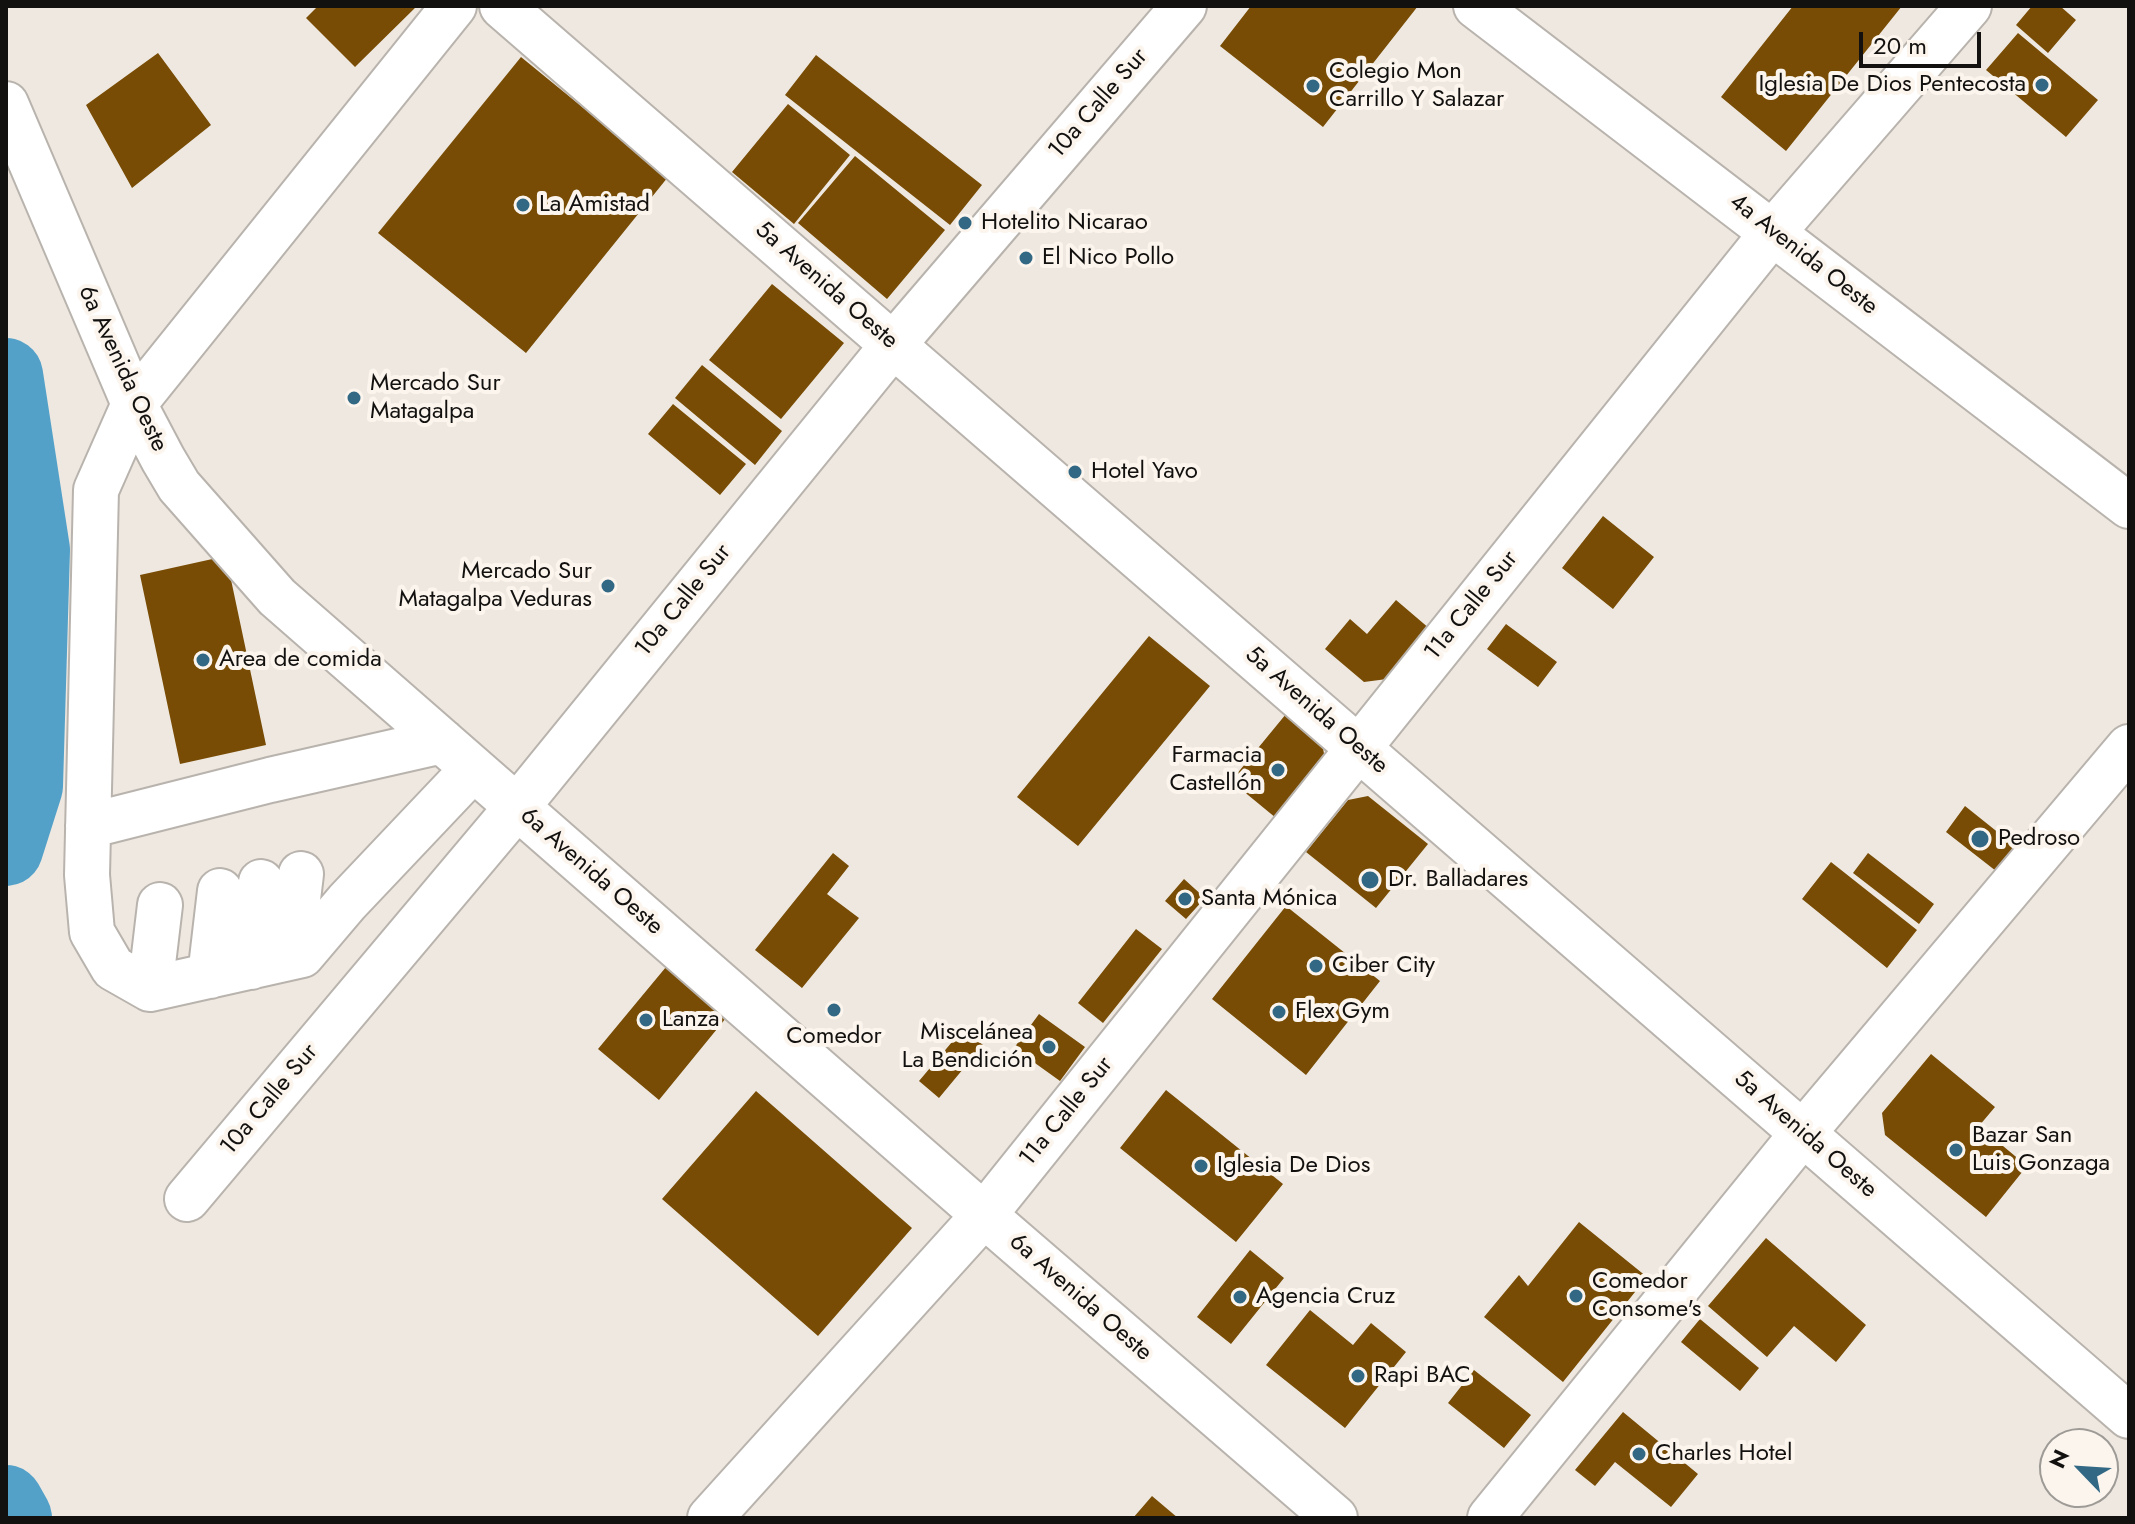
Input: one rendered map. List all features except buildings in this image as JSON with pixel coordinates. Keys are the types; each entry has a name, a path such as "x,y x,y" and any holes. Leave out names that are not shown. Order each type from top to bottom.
{"street":[{"path":"454,6 134,404 96,490 87,875 92,932 113,968 220,973 302,955 347,902 458,755"},
{"name":"5a Avenida Oeste","path":"502,6 2129,1416"},
{"name":"10a Calle Sur","path":"187,1199 517,807 893,345 1184,6"},
{"name":"4a Avenida Oeste","path":"1476,6 2129,506"},
{"name":"11a Calle Sur","path":"710,1518 984,1215 1773,232 1969,6"},
{"name":"6a Avenida Oeste","path":"6,104 134,404 179,486 277,597 1335,1518"},
{"path":"1490,1518 1803,1133 2129,747"},
{"path":"88,826 270,780 458,755"},
{"path":"220,973 230,889"},
{"path":"220,973 230,889"},
{"path":"220,973 230,889"}],"waterway":[{"path":"6,375 33,550 26,786 6,849"},
{"path":"6,1502 15,1518"}],"place":[{"name":"Iglesia De Dios Pentecosta","path":"2042,85"},
{"name":"Colegio Mon Carrillo Y Salazar","path":"1313,86"},
{"name":"La Amistad","path":"523,205"},
{"name":"Hotelito Nicarao","path":"965,223"},
{"name":"El Nico Pollo","path":"1026,258"},
{"name":"Mercado Sur Matagalpa","path":"354,398"},
{"name":"Hotel Yavo","path":"1075,472"},
{"name":"Mercado Sur Matagalpa Veduras","path":"608,586"},
{"name":"Area de comida","path":"203,660"},
{"name":"Farmacia Castellón","path":"1278,770"},
{"name":"Pedroso","path":"1980,839"},
{"name":"Dr. Balladares","path":"1370,880"},
{"name":"Santa Mónica","path":"1185,899"},
{"name":"Ciber City","path":"1316,966"},
{"name":"Comedor","path":"834,1010"},
{"name":"Flex Gym","path":"1279,1012"},
{"name":"Lanza","path":"646,1020"},
{"name":"Miscelánea La Bendición","path":"1049,1047"},
{"name":"Bazar San Luis Gonzaga","path":"1956,1150"},
{"name":"Iglesia De Dios","path":"1201,1166"},
{"name":"Comedor Consome's","path":"1576,1296"},
{"name":"Agencia Cruz","path":"1240,1297"},
{"name":"Rapi BAC","path":"1358,1376"},
{"name":"Charles Hotel","path":"1639,1454"}]}
